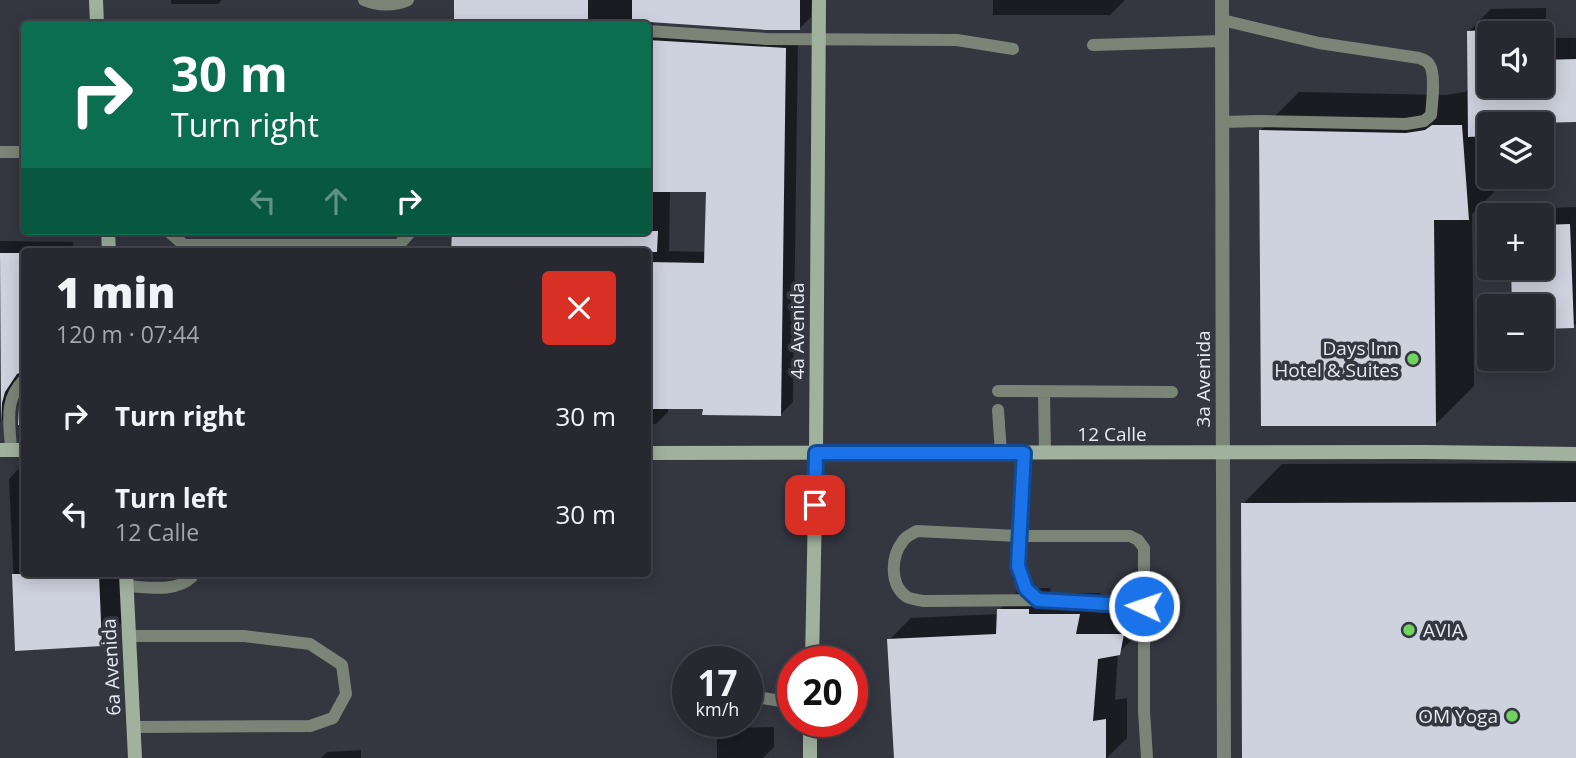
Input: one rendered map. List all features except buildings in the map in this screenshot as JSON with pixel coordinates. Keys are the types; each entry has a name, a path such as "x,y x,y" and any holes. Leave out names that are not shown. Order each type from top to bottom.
{"street":[{"path":"96,0 97,21"},
{"name":"4a Avenida","path":"812,646 819,0"},
{"name":"3a Avenida","path":"1222,0 1224,758"},
{"name":"12 Calle","path":"651,453 1576,454"},
{"name":"6a Avenida","path":"126,580 135,758"},
{"path":"810,737 810,758"}],"lane":[{"path":"364,0 394,4 408,0"},
{"path":"1222,20 1318,43 1419,58 1431,66 1433,96 1432,116 1424,121 1224,122"},
{"path":"651,31 767,39 957,40 1013,49"},
{"path":"1093,45 1222,41"},
{"path":"0,152 21,152"},
{"path":"173,235 184,245 306,245 399,244 407,235"},
{"path":"12,450 9,406 16,388 21,383"},
{"path":"998,391 1172,392"},
{"path":"1044,392 1045,453"},
{"path":"998,410 1001,453"},
{"path":"1024,453 1018,566 1026,589 1038,600"},
{"path":"1144,606 1038,600 923,601 908,597 899,588 894,576 894,564 904,539 917,531 1019,536 1130,536 1138,540 1144,548 1144,606 1144,723 1147,758"},
{"path":"126,580 155,587 184,584 192,577"},
{"path":"129,636 244,636 310,645 342,665 346,694 333,718 310,726 134,727"}],"place":[{"name":"Days Inn Hotel & Suites","path":"1413,359"},
{"name":"AVIA","path":"1409,630"},
{"name":"OM Yoga","path":"1512,716"}],"route":[{"path":"815,505 816,453 1024,453 1018,566 1026,589 1038,600 1144,606"}]}
